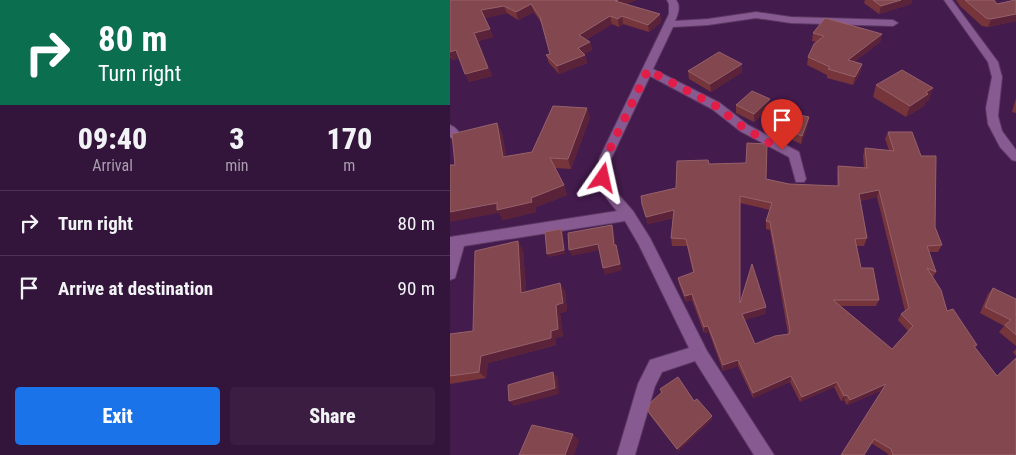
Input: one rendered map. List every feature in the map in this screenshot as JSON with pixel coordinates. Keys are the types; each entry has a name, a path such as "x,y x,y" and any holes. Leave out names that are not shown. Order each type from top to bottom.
{"street":[{"path":"671,0 674,3 674,14 605,159 603,178 606,189 628,215 645,242 699,352 765,455"},
{"path":"948,0 990,56 997,70 996,87 992,102 992,125 998,138 1016,157"},
{"path":"669,24 708,22 756,15 791,20 893,23"},
{"path":"648,70 716,106 744,128 795,155 800,179"},
{"path":"450,274 454,242 628,215"},
{"path":"626,455 646,384 656,366 699,352"}],"building":[{"path":"450,0 618,0 615,1 660,14 648,25 622,16 618,19 610,16 579,35 590,42 578,48 585,55 557,66 546,55 550,54 540,17 531,4 516,12 504,6 481,10 490,29 474,33 488,68 465,74 456,50 450,52"},
{"path":"873,0 901,0 881,6"},
{"path":"965,0 994,0 997,4 1015,0 1016,14 991,19 986,18"},
{"path":"825,18 882,34 848,60 862,64 855,77 828,69 830,67 808,57 814,44 824,36 813,33"},
{"path":"719,52 742,64 710,84 688,71"},
{"path":"902,70 933,88 926,92 928,94 910,106 876,85"},
{"path":"752,91 770,99 754,114 736,105"},
{"path":"553,106 587,108 568,159 550,158 564,185 531,198 532,202 497,210 497,203 450,212 450,165 455,165 452,134 497,123 503,157 532,152"},
{"path":"785,112 809,117 802,136 779,126"},
{"path":"888,132 912,132 921,156 936,156 935,227 942,245 927,246 936,272 927,268 941,290 947,311 953,309 977,345 974,346 997,376 1016,358 1016,455 893,455 891,449 874,439 864,455 841,455 886,384 850,400 847,395 844,396 837,382 802,397 791,376 753,393 738,360 723,365 708,326 704,327 692,294 685,296 678,278 694,272 686,239 671,238 674,210 646,217 642,204 641,196 676,188 677,161 708,160 709,164 746,163 747,143 767,144 766,179 789,184 839,186 838,166 867,168 865,148 894,151","holes":["879,190 909,308 901,314 913,326 892,349 833,300 879,300 873,268 861,268 855,239 867,238 859,194","740,196 772,203 766,221 770,222 790,330 789,334 775,336 755,344 742,314 766,307 752,264 740,303"]},
{"path":"612,225 614,245 616,245 620,264 603,268 598,244 569,250 568,233"},
{"path":"561,229 564,250 547,254 545,232"},
{"path":"518,241 521,293 560,283 563,303 556,305 558,329 551,331 551,338 481,356 479,372 450,376 450,334 473,331 475,251"},
{"path":"993,288 1016,299 1016,335 1005,325 1011,320 985,307"},
{"path":"553,372 555,388 509,401 508,385"},
{"path":"678,377 694,401 697,399 712,416 677,449 648,411 650,403 662,392 660,389"},
{"path":"532,425 573,434 565,455 519,455"}],"route":[{"path":"603,178 605,159 648,70 716,106 744,128 756,133 782,150"}]}
